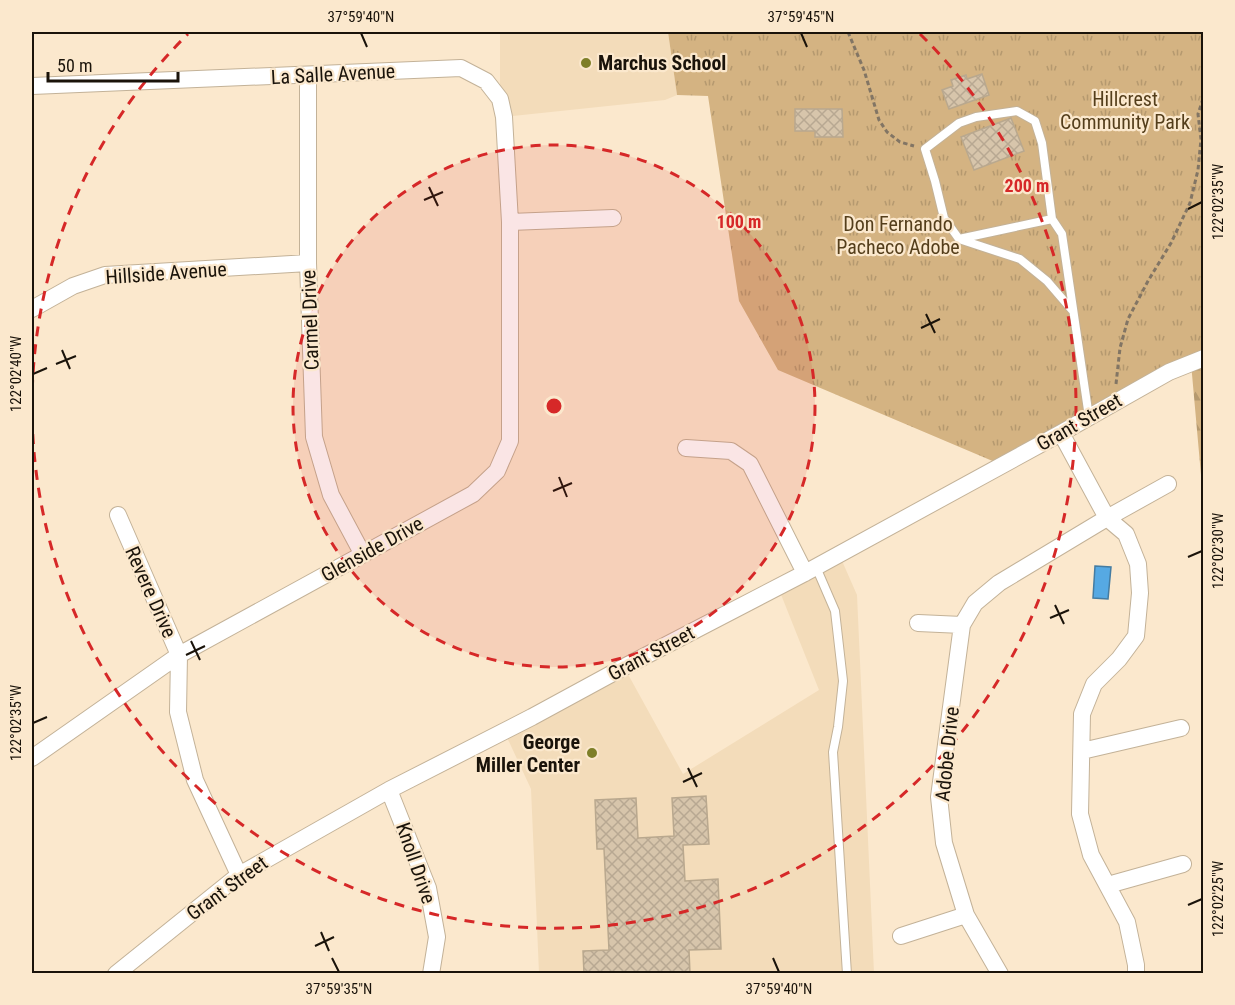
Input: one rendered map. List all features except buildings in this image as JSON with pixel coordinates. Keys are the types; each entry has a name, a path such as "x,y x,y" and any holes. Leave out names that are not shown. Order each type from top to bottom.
{"street":[{"name":"La Salle Avenue","path":"32,86 461,68 486,81 500,99 504,117 510,222"},
{"name":"Carmel Drive","path":"308,75 308,263 314,437 331,495 363,554"},
{"path":"510,222 613,218"},
{"name":"Glenside Drive","path":"34,752 179,655 473,494 497,471 510,441 510,222"},
{"name":"Hillside Avenue","path":"32,309 73,286 105,275 308,263"},
{"name":"Grant Street","path":"116,974 239,874 389,790 810,570 1169,372 1203,358"},
{"path":"1060,433 1107,518 1126,534 1138,564 1140,593 1136,636 1094,684 1082,714 1080,814 1091,855 1127,922 1136,974"},
{"path":"686,448 730,451 750,464 810,570"},
{"name":"Adobe Drive","path":"1000,974 966,915 944,843 939,796 962,625 975,603 999,583 1168,484"},
{"name":"Revere Drive","path":"118,515 179,655 178,712 195,780 239,874"},
{"path":"918,623 962,625"},
{"path":"1082,751 1181,728"},
{"name":"Knoll Drive","path":"389,790 428,888 436,937 430,974"},
{"path":"1108,885 1183,864"},
{"path":"901,936 966,915"}],"lane":[{"path":"1073,311 1047,281 1020,259 959,239 944,218 925,149 959,123 976,117 1017,111 1035,121 1042,143 1052,219 1062,234 1089,417"},
{"path":"959,239 1052,219"},
{"path":"810,570 835,611 843,681 833,752 847,974"}],"path":[{"path":"848,32 864,70 879,120 887,132 900,142 925,149"},
{"path":"1113,402 1120,348 1128,319 1171,243 1190,203 1198,170 1201,139 1198,114 1203,96"}],"shaded area":[{"name":"Marchus School","path":"500,32 668,32 677,95 665,100 504,117 500,99"},
{"name":"George Miller Center","path":"839,554 857,595 874,973 539,973 531,789 504,731 624,667 683,774 819,690 778,587"}],"green space":[{"name":"Don Fernando Pacheco Adobe","path":"668,32 1203,32 1203,358 1002,465 778,370 739,301 708,96 677,95"},
{"path":"1203,358 1203,537 1201,475 1191,363"}],"water":[{"path":"1095,566 1111,567 1108,599 1093,598"}],"place":[{"name":"Marchus School","path":"586,63"},
{"name":"George Miller Center","path":"592,753"}],"park label":[{"name":"Hillcrest Community Park","path":"1125,110"}]}
